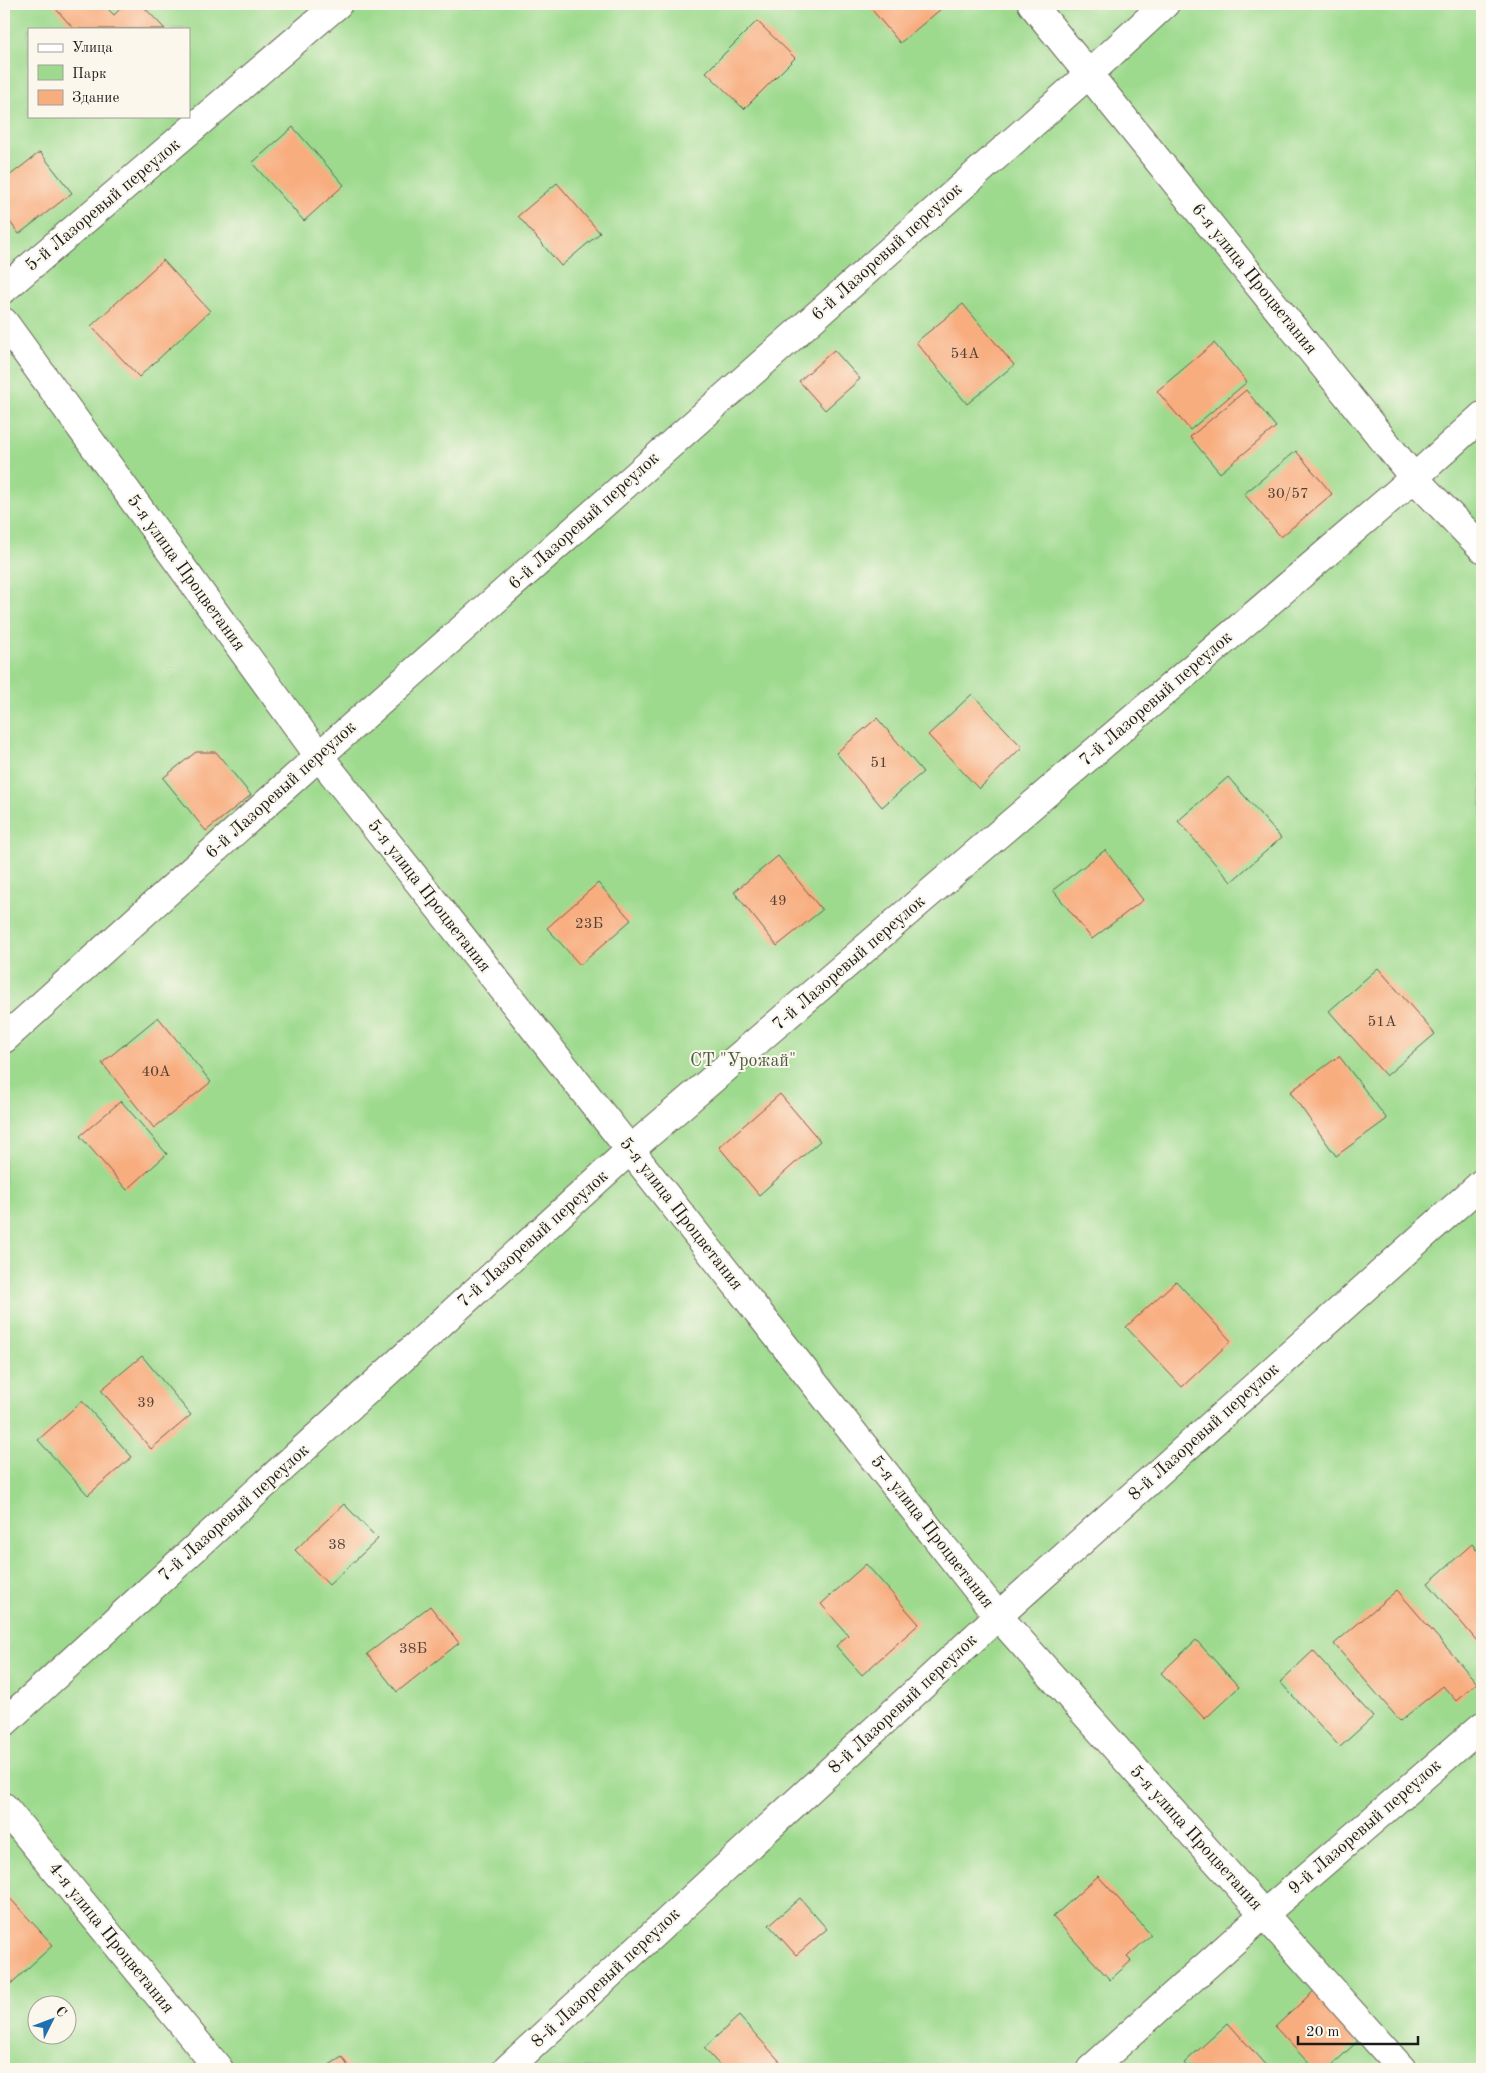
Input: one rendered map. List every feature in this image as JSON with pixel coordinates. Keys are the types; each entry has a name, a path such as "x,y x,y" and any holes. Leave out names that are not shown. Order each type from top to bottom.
{"lane":[{"name":"5-й Лазоревый переулок","path":"4,289 338,4"},
{"name":"6-я улица Процветания","path":"1032,4 1414,478 1482,548"},
{"name":"6-й Лазоревый переулок","path":"4,1038 318,756 1089,74 1165,4"},
{"name":"5-я улица Процветания","path":"4,322 318,756 998,1616 1402,2069"},
{"name":"7-й Лазоревый переулок","path":"4,1723 630,1150 1414,478 1482,416"},
{"name":"8-й Лазоревый переулок","path":"507,2069 998,1616 1482,1183"},
{"name":"9-й Лазоревый переулок","path":"1091,2069 1264,1914 1482,1726"},
{"name":"4-я улица Процветания","path":"4,1807 219,2069"}],"green space":[{"name":"СТ \"Урожай\"","path":"4,4 1482,4 1482,2069 4,2069"}],"building":[{"path":"59,4 103,4 114,15 125,4 141,4 164,28 73,28 55,8"},
{"path":"867,4 947,4 900,43"},
{"path":"757,21 795,58 744,109 706,72"},
{"path":"293,127 344,185 304,221 252,163"},
{"path":"40,152 72,193 19,234 4,214 4,180"},
{"path":"557,183 600,233 561,266 518,216"},
{"path":"163,260 210,311 139,377 91,326"},
{"path":"963,304 1014,365 967,404 916,342"},
{"path":"1214,343 1247,382 1190,430 1157,391"},
{"path":"834,350 860,379 825,410 799,381"},
{"path":"1246,390 1276,427 1220,473 1190,437"},
{"path":"1296,451 1332,494 1281,537 1244,494"},
{"path":"972,694 1022,747 979,789 928,735"},
{"path":"877,718 923,772 882,807 836,753"},
{"path":"196,752 216,752 251,795 206,831 163,778"},
{"path":"1228,777 1281,838 1231,882 1178,821"},
{"path":"1105,850 1143,900 1092,939 1053,890"},
{"path":"778,856 822,910 777,946 734,892"},
{"path":"598,883 631,920 580,965 547,928"},
{"path":"1378,968 1435,1034 1386,1076 1329,1011"},
{"path":"158,1017 211,1082 154,1128 102,1063"},
{"path":"1339,1056 1387,1119 1336,1156 1290,1092"},
{"path":"780,1094 820,1141 759,1195 719,1147"},
{"path":"121,1101 167,1154 127,1190 80,1136"},
{"path":"1176,1281 1231,1341 1182,1387 1126,1327"},
{"path":"142,1356 191,1415 151,1449 101,1390"},
{"path":"82,1401 132,1457 88,1495 38,1440"},
{"path":"344,1504 378,1539 329,1585 295,1550"},
{"path":"1472,1544 1482,1556 1482,1637 1477,1641 1428,1583"},
{"path":"866,1564 919,1624 862,1675 836,1646 848,1635 821,1604"},
{"path":"1397,1590 1477,1683 1456,1701 1443,1686 1400,1721 1334,1644"},
{"path":"430,1606 459,1643 397,1692 367,1654"},
{"path":"1196,1640 1239,1687 1205,1719 1161,1673"},
{"path":"1313,1651 1373,1717 1340,1747 1280,1682"},
{"path":"1098,1876 1151,1935 1127,1957 1131,1961 1110,1980 1053,1917"},
{"path":"6,1894 53,1945 4,1990 4,1896"},
{"path":"800,1898 827,1929 796,1955 769,1925"},
{"path":"1316,1989 1361,2038 1328,2069 1314,2069 1275,2027"},
{"path":"739,2016 784,2066 780,2069 723,2069 704,2048"},
{"path":"1228,2023 1269,2069 1189,2069 1184,2063"},
{"path":"342,2057 350,2069 323,2069"}]}
